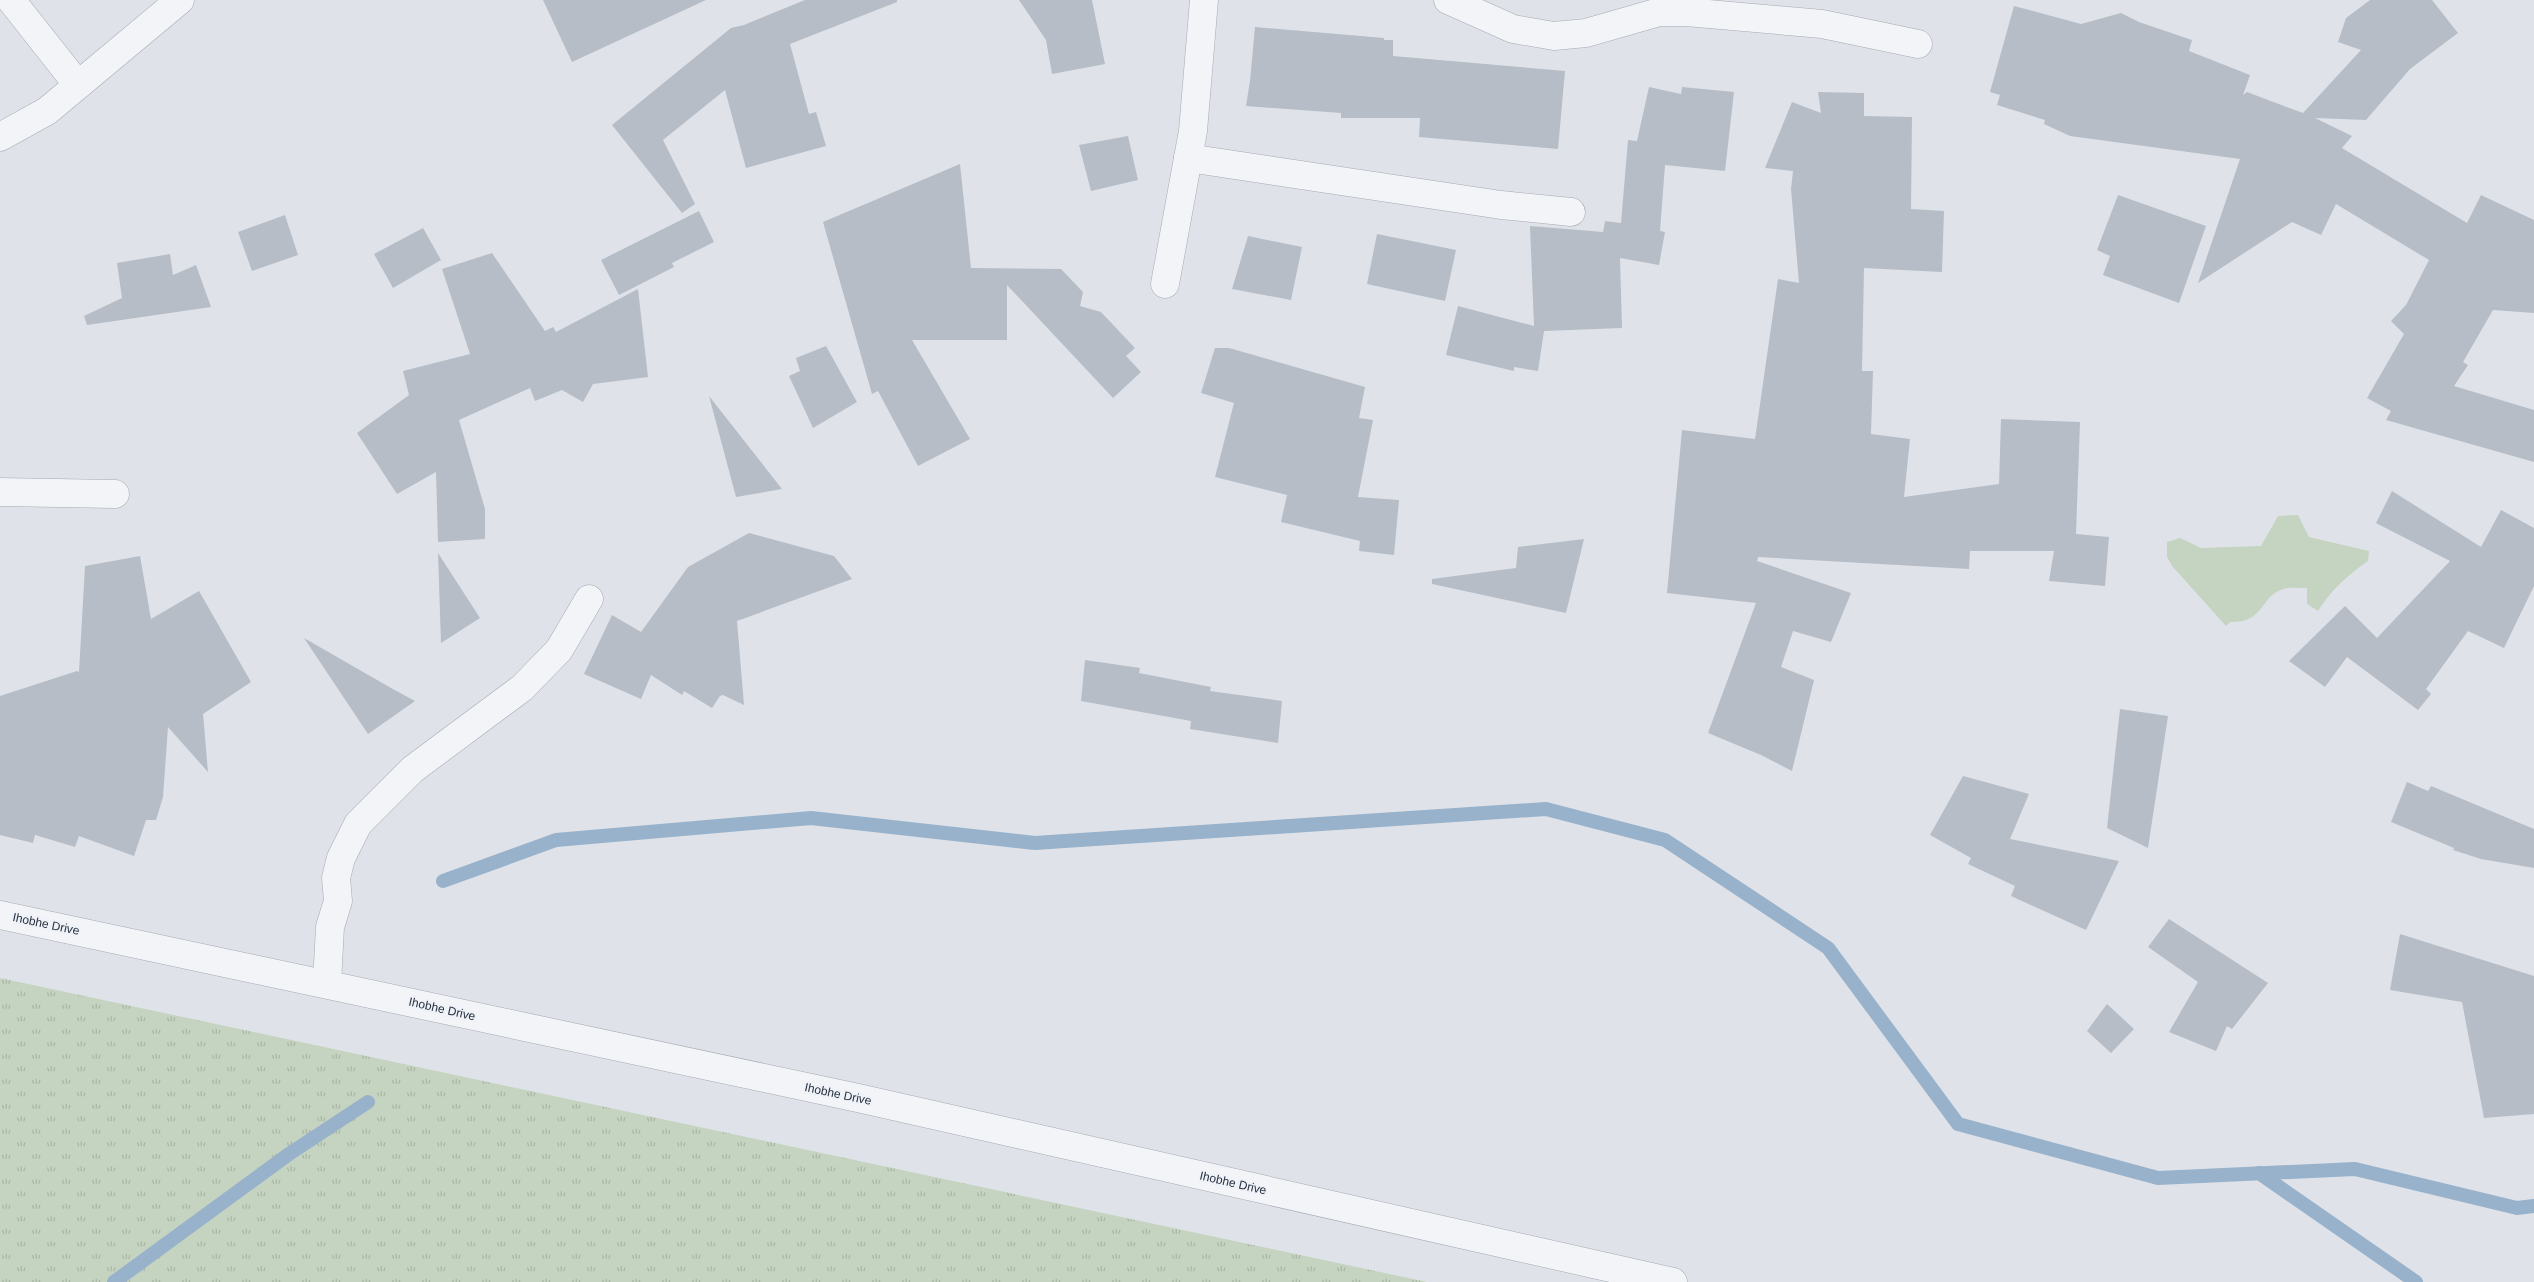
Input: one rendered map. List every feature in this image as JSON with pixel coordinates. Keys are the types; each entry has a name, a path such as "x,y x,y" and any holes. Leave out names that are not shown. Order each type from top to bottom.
{"street":[{"path":"11,0 78,85"},
{"path":"0,137 47,111 180,0"},
{"path":"1165,284 1193,131 1204,0"},
{"path":"1448,0 1513,29 1554,36 1586,33 1659,12 1686,12 1822,24 1918,44"},
{"path":"1188,158 1501,205 1570,212"},
{"path":"0,492 116,494"},
{"path":"327,983 330,928 338,901 336,878 341,858 358,824 413,770 522,688 559,650 589,600"},
{"name":"Ihobhe Drive","path":"0,915 327,983 525,1028 868,1100 1673,1282"}],"green space":[{"path":"2298,515 2309,537 2369,551 2368,561 2340,583 2318,611 2307,604 2307,588 2286,588 2275,593 2250,618 2230,622 2226,626 2172,566 2167,557 2167,542 2180,538 2201,548 2261,546 2278,516"},
{"path":"0,978 1427,1282 0,1282"}],"building":[{"path":"543,0 706,0 572,62"},
{"path":"805,0 897,0 897,2 790,44 809,114 816,112 826,146 746,168 725,90 663,140 695,204 682,213 612,125 731,28 744,25"},
{"path":"1019,0 1092,0 1105,64 1052,74 1046,40"},
{"path":"2370,0 2432,0 2458,33 2410,69 2366,120 2315,118 2352,136 2342,148 2467,223 2481,195 2534,220 2534,313 2493,310 2463,362 2468,365 2454,386 2534,410 2534,462 2386,420 2391,411 2367,398 2404,334 2391,321 2406,305 2429,260 2336,204 2321,235 2292,222 2198,283 2240,159 2070,136 2044,124 2045,120 1997,105 2000,95 1990,92 2014,6 2081,24 2121,13 2139,22 2192,40 2189,51 2250,75 2243,95 2247,92 2303,113 2361,50 2338,42 2346,18"},
{"path":"1255,27 1384,38 1384,40 1393,40 1393,56 1565,71 1558,149 1419,137 1420,118 1341,118 1341,113 1246,106"},
{"path":"1649,87 1681,94 1682,87 1734,92 1725,171 1665,165 1660,231 1665,232 1659,265 1620,258 1622,328 1544,331 1538,371 1514,367 1514,371 1446,355 1458,306 1534,326 1530,226 1603,232 1605,221 1621,223 1628,140 1637,141"},
{"path":"1818,92 1864,93 1864,116 1912,117 1911,209 1944,211 1942,272 1864,268 1862,371 1873,371 1871,434 1910,439 1904,497 1999,484 2001,419 2080,422 2076,534 2109,537 2105,586 2049,581 2054,551 1970,551 1969,569 1758,557 1757,561 1851,593 1831,642 1793,631 1781,667 1814,680 1792,771 1761,755 1708,733 1756,603 1667,593 1682,430 1755,439 1778,279 1799,283 1791,189 1793,171 1765,168 1792,102 1821,113"},
{"path":"1128,136 1138,180 1091,191 1079,145"},
{"path":"960,164 971,268 1061,269 1083,292 1080,306 1101,312 1135,348 1126,356 1141,372 1113,398 1007,285 1007,340 912,340 970,439 918,466 878,391 872,394 823,222"},
{"path":"2118,195 2206,226 2179,303 2103,275 2110,256 2097,250"},
{"path":"699,211 714,242 672,263 674,267 619,295 601,260"},
{"path":"285,215 298,255 252,271 238,232"},
{"path":"423,228 441,260 393,288 374,254"},
{"path":"1377,234 1456,250 1445,301 1367,284"},
{"path":"1248,236 1302,247 1291,300 1232,289"},
{"path":"492,253 545,331 553,327 556,332 638,289 648,377 593,384 583,402 562,390 535,401 530,388 459,420 485,509 485,539 438,542 436,472 397,494 357,433 409,395 403,371 470,354 442,269"},
{"path":"170,254 173,275 196,265 211,307 87,325 84,316 122,298 117,263"},
{"path":"826,346 857,402 813,428 789,376 800,371 796,358"},
{"path":"1215,348 1229,348 1365,387 1359,418 1373,420 1358,497 1399,500 1394,555 1359,551 1360,541 1281,522 1287,495 1215,477 1234,403 1201,393"},
{"path":"709,396 782,489 736,497"},
{"path":"2392,491 2481,547 2501,510 2534,528 2534,586 2504,648 2468,631 2426,689 2431,694 2418,710 2347,657 2325,687 2289,661 2345,606 2377,638 2450,561 2376,523"},
{"path":"749,533 834,556 852,579 737,621 744,705 723,695 720,696 712,708 684,691 682,695 651,675 641,699 584,674 612,615 641,632 688,567"},
{"path":"1584,539 1566,613 1432,584 1432,579 1516,568 1518,547"},
{"path":"438,553 480,618 441,643"},
{"path":"140,556 151,619 199,591 251,682 203,714 208,772 168,727 163,797 156,820 146,820 134,856 79,836 75,847 35,835 33,843 0,835 0,696 77,671 79,672 85,566"},
{"path":"304,638 391,688 415,701 368,734"},
{"path":"1085,660 1140,668 1139,673 1211,687 1210,691 1282,701 1278,743 1190,729 1191,721 1081,701"},
{"path":"2120,709 2168,716 2148,848 2107,828"},
{"path":"1963,776 2029,794 2010,839 2119,861 2086,930 2011,896 2015,886 1968,864 1971,858 1930,835"},
{"path":"2407,782 2428,791 2431,786 2534,829 2534,868 2481,859 2453,850 2454,848 2391,822"},
{"path":"2169,919 2268,983 2232,1029 2227,1026 2216,1051 2169,1032 2198,982 2148,947"},
{"path":"2400,934 2534,976 2534,1114 2484,1118 2462,1002 2390,990"},
{"path":"2107,1004 2134,1029 2111,1053 2087,1031"}],"waterway":[{"path":"443,881 556,840 811,818 1035,843 1546,809 1665,840 1828,948 1958,1124 2158,1178 2355,1169 2517,1208 2534,1206"},
{"path":"114,1282 289,1154 368,1102"},
{"path":"2259,1173 2416,1282"}]}
